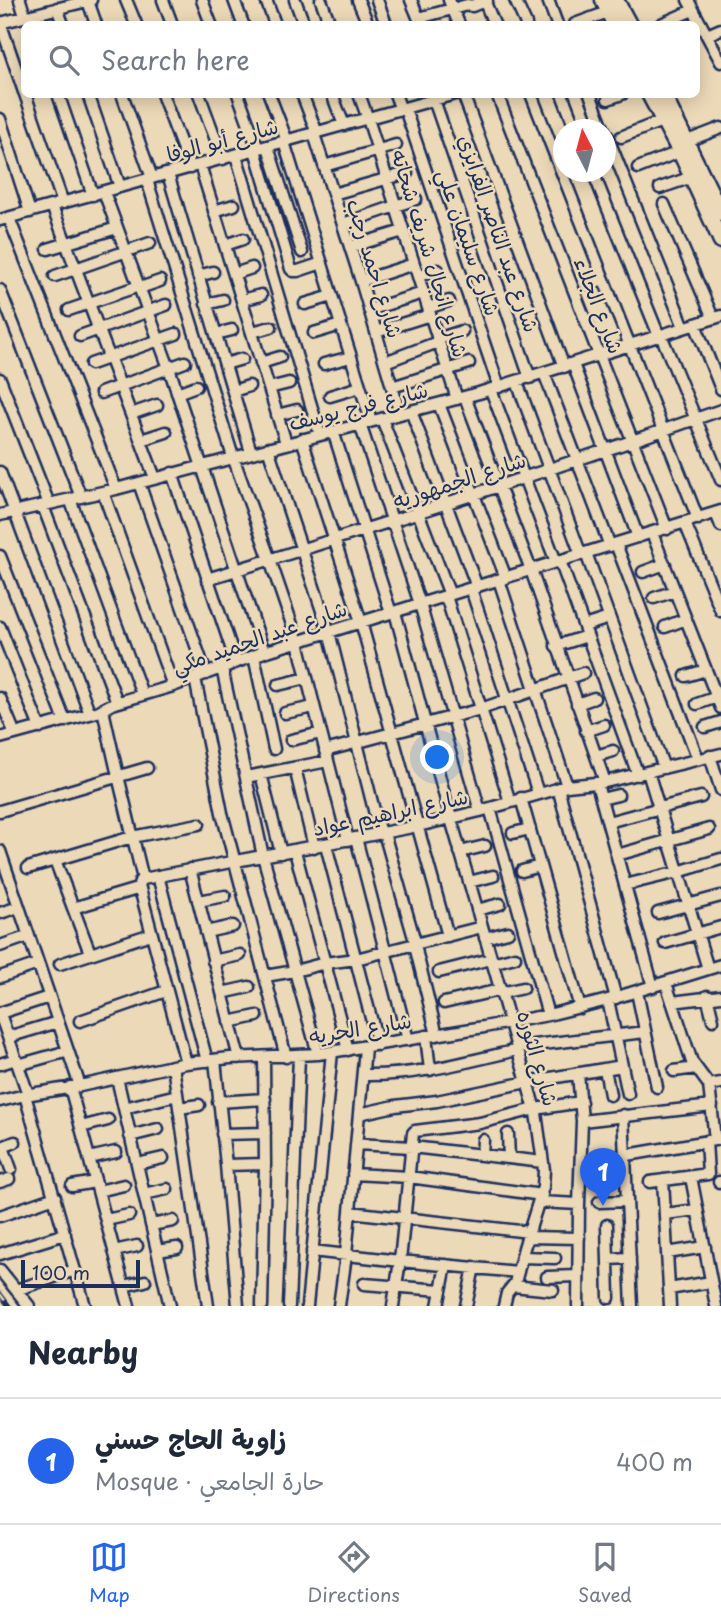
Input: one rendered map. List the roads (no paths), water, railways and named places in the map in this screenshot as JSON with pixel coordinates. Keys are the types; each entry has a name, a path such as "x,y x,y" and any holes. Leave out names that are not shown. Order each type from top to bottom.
{"street":[{"path":"20,0 29,19"},
{"path":"21,82 0,23 29,19 58,5 88,0 95,21"},
{"path":"126,0 135,21"},
{"path":"163,0 171,21"},
{"path":"202,0 210,21"},
{"path":"234,0 242,21"},
{"path":"266,0 274,21"},
{"path":"295,0 303,21"},
{"path":"321,0 329,21"},
{"path":"358,0 367,21"},
{"path":"377,0 385,21"},
{"path":"411,0 420,21 451,5 485,0 493,21"},
{"path":"515,0 525,21"},
{"path":"548,0 556,21"},
{"path":"688,0 700,21"},
{"path":"582,21 610,9 625,21"},
{"path":"668,21 694,10"},
{"path":"700,22 721,61"},
{"path":"707,35 721,29"},
{"path":"27,98 63,203"},
{"path":"60,98 98,193 117,228 159,340 264,652"},
{"path":"89,98 121,187"},
{"path":"123,98 233,457 298,642 327,756 386,952 408,1040"},
{"path":"164,98 214,211 286,443"},
{"path":"200,98 223,159"},
{"path":"240,98 302,252"},
{"path":"270,98 360,387 418,513 448,596 510,802"},
{"name":"شارع احمد رجب","path":"303,98 400,414"},
{"path":"334,98 345,125"},
{"name":"شارع انجال شريف شحاته","path":"360,98 447,370 500,486 596,756 601,799 653,987"},
{"name":"شارع سليمان علي","path":"397,98 524,478 659,808 708,969"},
{"name":"شارع أبو الوفا","path":"4,219 403,109 416,100 440,98"},
{"path":"465,98 638,537"},
{"name":"شارع الجلاء","path":"499,98 667,529"},
{"path":"533,98 698,519"},
{"path":"564,98 572,119"},
{"path":"592,98 600,119"},
{"path":"651,98 662,121 721,213"},
{"path":"664,98 692,177 721,241"},
{"name":"شارع عبد الناصر الفرايزي","path":"433,100 530,378"},
{"path":"0,119 30,212"},
{"path":"621,137 662,121"},
{"path":"638,168 721,128"},
{"path":"324,166 396,145"},
{"path":"260,149 291,269 298,271 322,263"},
{"path":"236,155 320,435"},
{"path":"616,156 690,326 721,389"},
{"path":"333,194 407,173"},
{"path":"168,174 251,452"},
{"path":"660,188 692,177"},
{"path":"597,182 721,480"},
{"path":"342,224 416,199"},
{"path":"664,204 717,317"},
{"path":"214,211 234,205"},
{"path":"52,206 155,478"},
{"path":"4,219 116,489"},
{"path":"48,249 117,228"},
{"path":"350,247 403,231"},
{"path":"225,245 243,239"},
{"path":"55,276 150,243"},
{"path":"360,281 414,264"},
{"path":"234,274 252,268"},
{"path":"418,276 438,270"},
{"path":"198,276 214,272"},
{"path":"589,284 604,279"},
{"path":"69,310 160,281"},
{"path":"0,290 81,497"},
{"path":"369,310 423,293"},
{"path":"242,300 261,295"},
{"path":"305,304 332,296"},
{"path":"206,304 223,300"},
{"path":"376,332 449,301"},
{"path":"80,336 166,305"},
{"name":"شارع فرج يوسف","path":"0,515 116,489 461,398 717,317"},
{"path":"314,333 341,325"},
{"path":"252,332 271,327"},
{"path":"216,334 232,330"},
{"path":"385,362 462,331"},
{"path":"91,364 176,334"},
{"path":"324,364 351,356"},
{"path":"261,363 280,357"},
{"path":"225,364 242,359"},
{"path":"101,393 185,362"},
{"path":"392,387 469,363"},
{"path":"544,373 698,759"},
{"path":"0,379 117,702"},
{"path":"517,382 664,768"},
{"path":"269,388 289,383"},
{"path":"177,393 196,386"},
{"path":"233,391 249,386"},
{"path":"330,396 360,387"},
{"path":"439,404 503,579 535,688 562,787 612,999 616,1036 628,1094"},
{"path":"131,414 157,405"},
{"path":"277,415 297,410"},
{"name":"شارع الجمهوريه","path":"207,579 550,470 721,410"},
{"path":"411,411 474,588 538,793"},
{"path":"360,424 421,604 452,717 485,810 548,1015"},
{"name":"شارع الثوره","path":"332,431 393,612 535,1109 544,1178 518,1272 507,1293 504,1306"},
{"path":"141,440 166,432"},
{"path":"302,439 361,622 448,936"},
{"path":"268,448 329,632 357,743 414,938 432,1035 430,1070"},
{"path":"0,472 90,714"},
{"path":"172,474 236,662"},
{"path":"139,483 206,674"},
{"path":"103,492 173,686"},
{"path":"70,499 142,694"},
{"path":"718,512 721,526"},
{"name":"شارع عبد الحميد مكي","path":"0,738 90,714 117,702 173,686 264,652 718,512"},
{"path":"685,523 721,611"},
{"path":"653,533 719,702 696,704"},
{"path":"0,556 65,721"},
{"path":"643,572 665,564"},
{"path":"654,598 675,591"},
{"path":"556,646 609,618"},
{"path":"665,627 686,619"},
{"path":"0,626 40,727"},
{"path":"254,656 274,749"},
{"path":"222,668 263,856 318,1054"},
{"path":"686,676 706,670"},
{"path":"246,777 295,768 357,743 481,709 583,673"},
{"path":"195,678 222,813 286,1057"},
{"path":"278,685 307,678"},
{"path":"0,698 15,734"},
{"path":"577,704 594,698"},
{"path":"285,713 314,707"},
{"path":"103,709 151,934 186,1063"},
{"path":"705,727 721,722"},
{"path":"586,731 604,725"},
{"path":"291,740 321,733"},
{"path":"596,756 613,751"},
{"name":"شارع ابراهيم عواد","path":"73,908 137,889 141,882 158,876 451,819 562,787 601,783 721,754"},
{"path":"710,756 721,790"},
{"path":"0,811 147,768"},
{"path":"295,768 314,847"},
{"path":"261,774 281,853"},
{"path":"601,799 618,795"},
{"path":"608,822 701,797"},
{"path":"521,798 580,1007"},
{"path":"28,868 132,837 199,824"},
{"path":"513,833 530,829"},
{"path":"617,855 709,830"},
{"path":"326,845 378,1045"},
{"path":"460,852 485,846"},
{"path":"0,851 4,876 19,907 68,1051 81,1127 129,1306"},
{"path":"295,851 348,1050"},
{"path":"625,885 721,859"},
{"path":"55,860 90,953"},
{"path":"522,871 540,866"},
{"path":"190,869 239,1058"},
{"path":"158,876 211,1061 226,1165 237,1306"},
{"path":"469,882 493,876"},
{"path":"198,901 225,896"},
{"path":"658,913 721,896"},
{"path":"477,910 500,904"},
{"path":"0,913 19,907"},
{"path":"206,932 233,926"},
{"path":"665,943 721,927"},
{"path":"265,976 356,959 448,936 508,932"},
{"path":"60,964 151,934"},
{"path":"0,946 29,936"},
{"path":"214,961 240,955"},
{"path":"439,972 515,957"},
{"path":"0,977 38,964"},
{"name":"شارع الحريه","path":"0,1101 186,1063 299,1056 365,1048 548,1015 637,992 721,965"},
{"path":"650,1182 706,1175 709,1172 714,1140 709,1085 688,1052 666,983"},
{"path":"222,992 249,987"},
{"path":"444,1003 523,988"},
{"path":"80,1021 166,990"},
{"path":"637,992 657,1087"},
{"path":"707,996 713,1020"},
{"path":"672,1002 721,996"},
{"path":"49,997 0,1014 27,1094 85,1306"},
{"path":"229,1022 257,1016"},
{"path":"5,1035 58,1022"},
{"path":"363,1075 396,1075 430,1070 517,1049 645,1032"},
{"path":"339,1306 365,1048"},
{"path":"0,1064 68,1051"},
{"path":"307,1306 332,1052"},
{"path":"289,1306 299,1056"},
{"path":"262,1306 264,1058"},
{"path":"173,1066 208,1306"},
{"path":"359,1114 622,1066"},
{"path":"674,1071 696,1068"},
{"path":"605,1069 610,1094"},
{"path":"578,1073 582,1121 578,1306"},
{"path":"117,1078 170,1306"},
{"path":"709,1085 721,1083"},
{"path":"124,1108 177,1095"},
{"path":"218,1102 265,1099"},
{"path":"393,1306 414,1133 418,1130 480,1123 535,1109 581,1102"},
{"path":"179,1108 199,1105"},
{"path":"582,1121 712,1106"},
{"path":"623,1115 632,1306"},
{"path":"81,1127 108,1120"},
{"path":"130,1136 158,1129"},
{"path":"222,1134 265,1133"},
{"path":"508,1134 509,1158"},
{"path":"482,1155 483,1140"},
{"path":"581,1163 714,1140"},
{"path":"7,1177 1,1147 15,1142"},
{"path":"356,1144 412,1147 543,1162"},
{"path":"89,1158 116,1152"},
{"path":"137,1164 163,1158"},
{"path":"226,1165 265,1164"},
{"path":"353,1174 409,1177 579,1204"},
{"path":"691,1177 716,1306"},
{"path":"663,1180 670,1306"},
{"path":"72,1186 124,1185"},
{"path":"144,1194 167,1189"},
{"path":"0,1216 55,1197"},
{"path":"598,1202 627,1201"},
{"path":"665,1214 697,1209"},
{"path":"350,1212 579,1238"},
{"path":"106,1220 129,1215"},
{"path":"151,1225 173,1221"},
{"path":"607,1224 610,1298"},
{"path":"0,1254 65,1234"},
{"path":"114,1251 136,1246"},
{"path":"667,1253 705,1247"},
{"path":"157,1251 177,1248"},
{"path":"312,1251 518,1272"},
{"path":"522,1257 555,1258"},
{"path":"608,1259 630,1258"},
{"path":"438,1306 446,1265"},
{"path":"466,1306 474,1267"},
{"path":"0,1270 29,1306"},
{"path":"16,1290 75,1270"},
{"path":"547,1277 578,1276"},
{"path":"124,1286 145,1282"},
{"path":"669,1289 711,1282"},
{"path":"364,1284 441,1290"},
{"path":"513,1286 553,1290"}],"railway":[{"path":"0,1294 9,1306"}],"place":[{"name":"زاوية الحاج حسني","path":"603,1206"}]}
